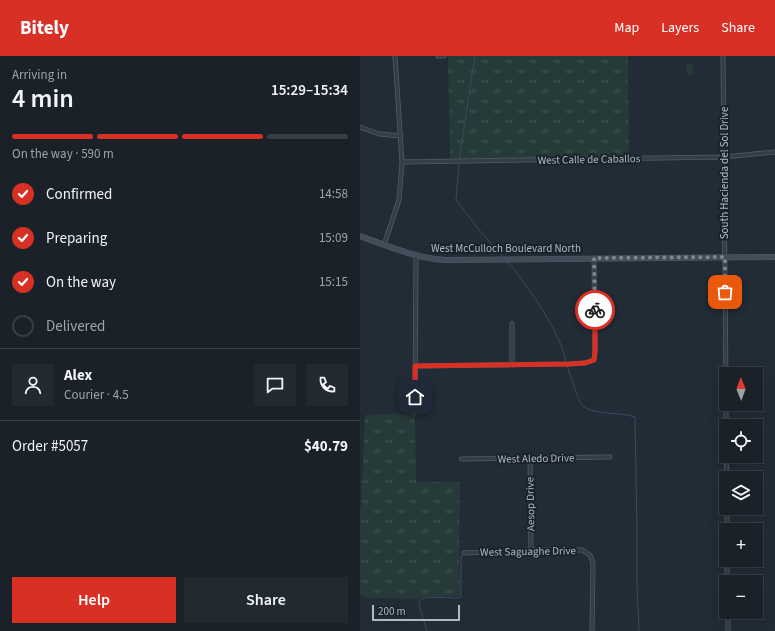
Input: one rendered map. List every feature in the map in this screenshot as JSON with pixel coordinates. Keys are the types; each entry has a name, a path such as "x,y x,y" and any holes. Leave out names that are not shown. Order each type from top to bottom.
{"main road":[{"name":"West McCulloch Boulevard North","path":"360,236 416,256 445,260 775,257"}],"street":[{"path":"384,245 399,200 402,162 395,56"},
{"path":"438,56 444,56"},
{"name":"South Hacienda del Sol Drive","path":"723,56 726,367"},
{"path":"360,128 380,134 401,136"},
{"name":"West Calle de Caballos","path":"402,162 724,157 775,152"},
{"path":"415,413 416,256"},
{"path":"415,366 585,363 594,360 594,258"},
{"path":"512,324 512,365"},
{"name":"West Aledo Drive","path":"461,459 610,457"},
{"name":"Aesop Drive","path":"530,458 531,550"},
{"name":"West Saguaghe Drive","path":"464,553 531,550 582,550 590,555 593,563 592,631"},
{"path":"728,619 728,631"}],"green space":[{"path":"448,56 628,56 629,158 450,161"},
{"path":"692,63 694,74 687,75 686,64"},
{"path":"415,413 416,482 460,482 460,594 459,596 422,597 419,599 366,598 360,594 360,507 365,415"}],"waterway":[{"path":"459,160 475,56"},
{"path":"459,163 456,200 480,231 503,257"},
{"path":"506,261 514,269 537,301 552,326 562,347 566,362"},
{"path":"567,366 579,399 585,408 598,412 635,417 639,631"},
{"path":"427,631 419,605 420,601 425,598 461,597 461,556"}],"way so far":[{"path":"595,310 594,258 725,257 725,292"}],"route":[{"path":"415,397 415,366 569,364 585,363 594,360 595,310"}]}
